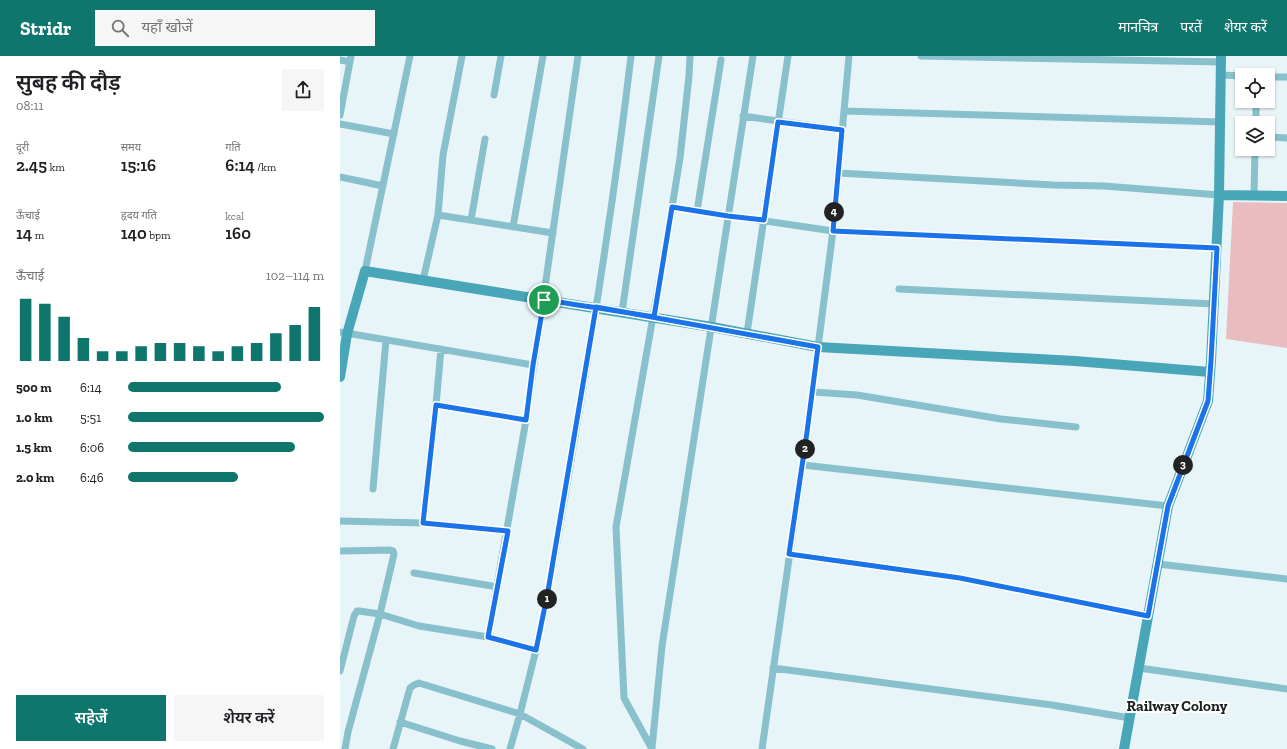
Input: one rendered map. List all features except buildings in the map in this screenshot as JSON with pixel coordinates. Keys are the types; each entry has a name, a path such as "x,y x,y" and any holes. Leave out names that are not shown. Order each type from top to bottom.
{"street":[{"path":"340,377 344,333 365,271 410,56"},
{"path":"423,280 438,215 443,155 462,56"},
{"path":"494,95 501,56"},
{"path":"513,227 543,56"},
{"path":"488,637 508,531 526,420 578,56"},
{"path":"510,749 536,650 548,591 612,207 631,56"},
{"path":"622,312 659,56"},
{"path":"652,749 624,698 616,527 654,317 672,207 682,136 690,56"},
{"path":"652,749 662,646 753,56"},
{"path":"747,333 788,56"},
{"path":"762,749 803,465 833,231 849,56"},
{"path":"921,56 1221,59 1217,248 1208,401 1168,506 1124,749"},
{"path":"340,60 350,59 340,114"},
{"path":"697,211 721,60"},
{"path":"1221,75 1235,76"},
{"path":"1275,77 1287,77"},
{"path":"844,111 1220,122"},
{"path":"743,116 842,130"},
{"path":"340,124 394,134"},
{"path":"1275,137 1287,138"},
{"path":"471,220 485,139"},
{"path":"1254,195 1255,156"},
{"path":"838,173 1054,185 1104,186 1219,195 1287,196"},
{"path":"340,177 383,186"},
{"path":"672,207 833,231 1217,248"},
{"path":"438,215 553,234"},
{"path":"365,271 712,326 818,347 1075,361 1210,372"},
{"path":"899,289 1214,304"},
{"path":"344,333 533,365"},
{"path":"373,488 386,340"},
{"path":"423,523 441,349"},
{"path":"812,392 857,395 1002,419 1076,427"},
{"path":"436,405 526,420"},
{"path":"803,465 1168,506"},
{"path":"340,521 423,523 508,531"},
{"path":"342,550 390,550 393,551 394,554 345,749"},
{"path":"789,554 960,578 1148,616"},
{"path":"1158,564 1287,579"},
{"path":"414,573 498,587"},
{"path":"340,671 355,613 360,611 380,614 418,626 488,637 536,650"},
{"path":"773,668 1052,705 1130,718"},
{"path":"1139,668 1287,689"},
{"path":"393,749 410,688 418,684 520,714 583,749"},
{"path":"400,722 460,741 492,749"}],"shaded area":[{"path":"1233,202 1287,203 1287,348 1226,339"}],"district":[{"name":"Railway Colony","path":"1177,706"}],"route":[{"path":"544,300 533,365 526,420 436,405 423,523 508,531 488,637 536,650 564,502 596,307 654,317 712,326 818,347 789,554 960,578 1148,616 1168,506 1208,401 1217,248 833,231 842,130 778,122 764,220 672,207 654,317 622,312 596,307 544,300"}]}
